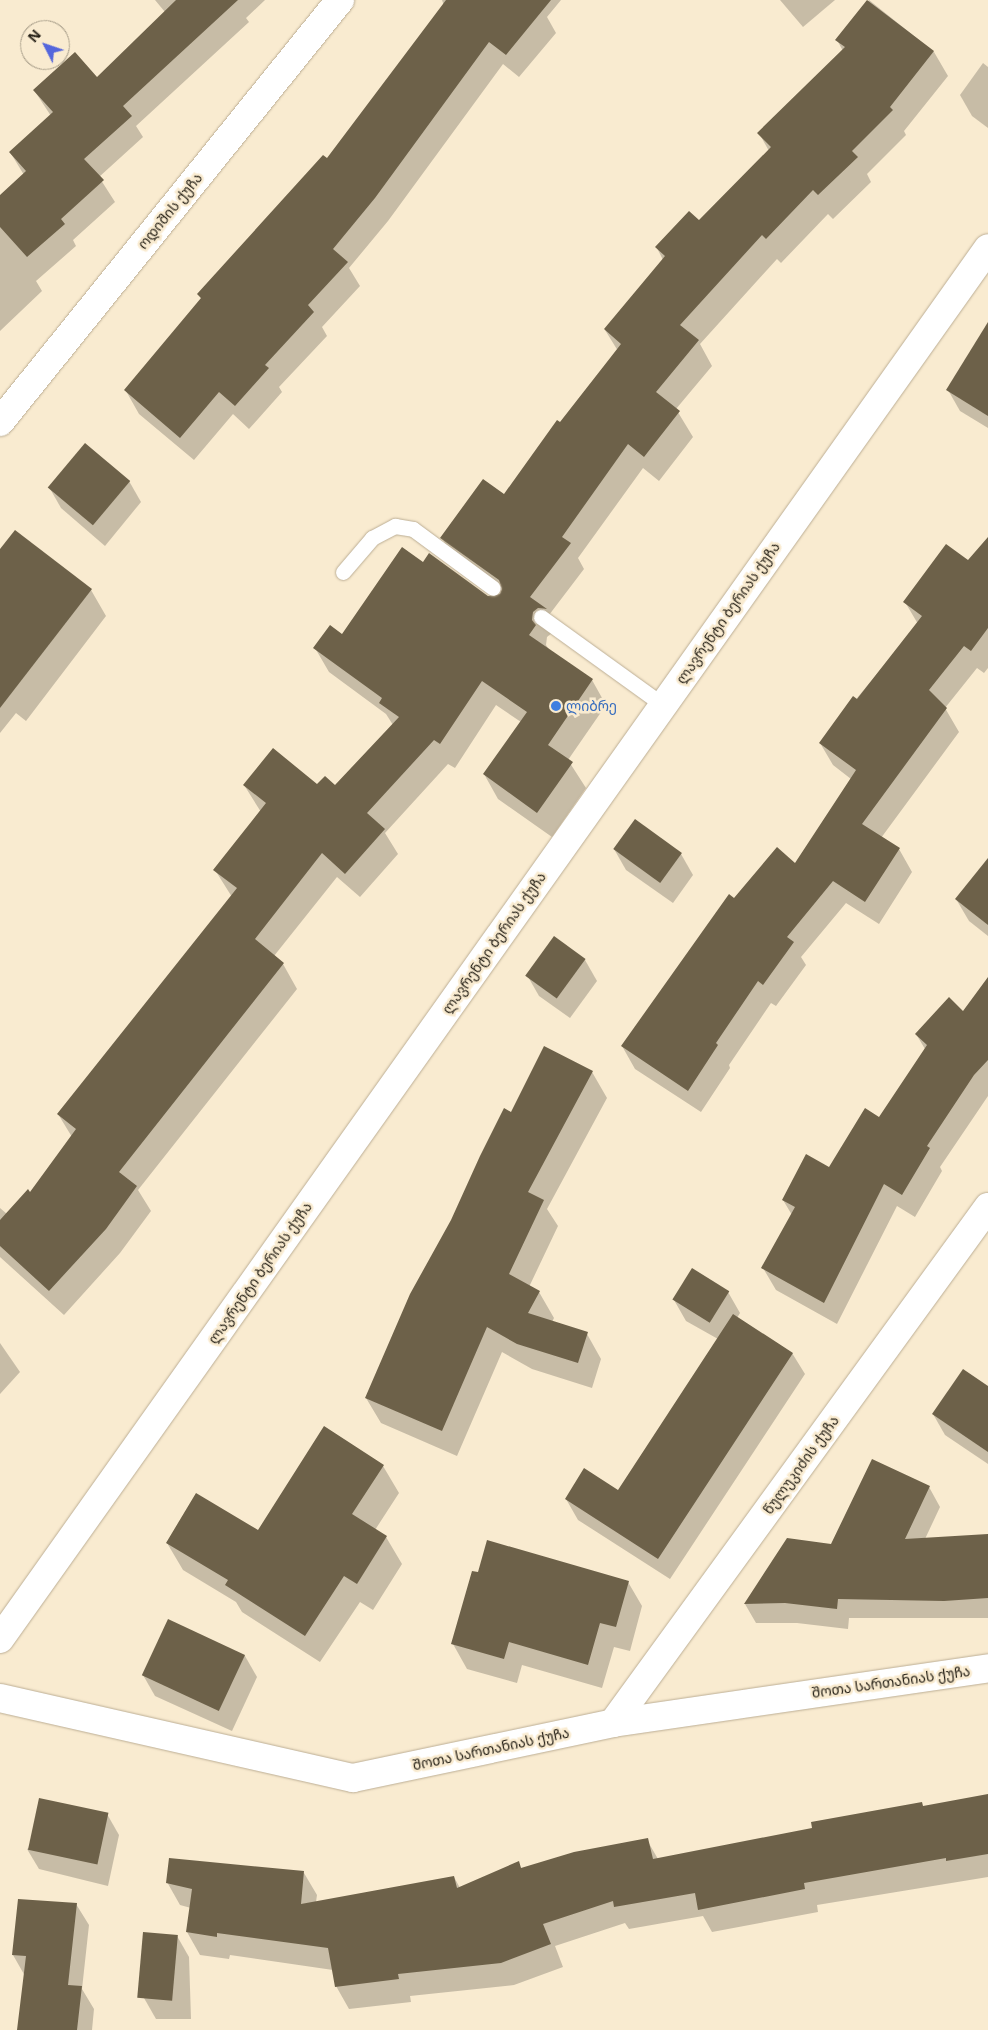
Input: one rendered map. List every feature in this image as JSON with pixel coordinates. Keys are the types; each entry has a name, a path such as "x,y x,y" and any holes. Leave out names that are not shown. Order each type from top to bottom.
{"street":[{"name":"ოდიშის ქუჩა","path":"0,422 340,0"},
{"name":"ლავრენტი ბერიას ქუჩა","path":"0,1639 988,248"},
{"name":"წულუკიძის ქუჩა","path":"613,1723 988,1207"},
{"name":"შოთა სართანიას ქუჩა","path":"0,1698 353,1778 613,1723 988,1668"}],"lane":[{"path":"343,572 372,538 395,526 413,529 493,588"},
{"path":"541,618 663,705"}],"building":[{"path":"176,0 238,0 123,106 132,116 84,159 104,180 61,219 65,224 27,257 0,227 0,195 26,171 9,152 53,112 33,90 55,70 70,70 70,57 75,52 97,77"},
{"path":"446,0 551,0 506,55 489,42 375,198 333,249 348,262 308,305 314,312 265,365 269,368 235,406 219,392 180,438 124,390 201,298 197,294 323,155 327,158"},
{"path":"867,0 934,51 890,107 893,110 852,151 858,157 818,195 813,190 766,239 762,235 680,325 699,340 656,392 680,411 644,457 628,444 562,537 571,543 530,597 547,609 538,608 533,612 532,620 536,625 529,635 593,679 548,745 573,762 537,813 483,774 527,712 482,681 440,744 434,740 367,813 385,829 345,874 322,853 255,939 284,963 119,1172 137,1186 106,1229 49,1291 0,1246 0,1220 28,1189 30,1192 76,1129 57,1114 237,888 213,870 266,803 243,785 273,748 317,784 325,776 335,785 399,717 379,703 382,698 313,648 330,625 342,634 402,547 423,562 429,553 488,596 500,594 502,589 499,580 440,538 483,479 504,494 557,420 560,422 621,344 604,329 665,256 655,247 689,211 699,220 771,147 757,133 845,47 835,40"},
{"path":"988,322 988,416 946,390"},
{"path":"85,443 130,481 93,525 48,487"},
{"path":"15,530 92,589 0,708 0,549"},
{"path":"988,537 988,628 971,651 964,646 929,690 947,708 862,824 900,848 865,902 833,881 787,937 794,942 763,985 758,981 716,1043 718,1045 688,1091 621,1046 729,894 734,898 777,847 795,863 856,770 819,743 853,696 857,699 922,616 903,602 946,544 968,560"},
{"path":"635,819 682,853 660,883 613,849"},
{"path":"988,858 988,925 955,899"},
{"path":"554,936 586,959 557,999 525,976"},
{"path":"988,977 988,1060 974,1075 927,1146 930,1148 902,1195 884,1184 824,1303 761,1268 795,1207 782,1200 806,1154 829,1167 865,1108 879,1117 927,1045 915,1034 949,997 963,1011"},
{"path":"544,1046 593,1071 528,1192 544,1200 509,1274 540,1291 528,1313 588,1332 578,1363 517,1344 487,1327 442,1431 365,1398 410,1294 451,1220 504,1108 511,1112"},
{"path":"692,1268 729,1291 710,1323 672,1299"},
{"path":"733,1314 793,1353 658,1559 565,1499 584,1468 618,1490"},
{"path":"963,1369 988,1386 988,1452 932,1414"},
{"path":"324,1426 384,1465 352,1514 387,1536 357,1584 344,1576 305,1636 225,1585 228,1580 166,1543 196,1493 258,1530"},
{"path":"872,1459 930,1486 905,1539 988,1534 988,1598 944,1601 838,1599 837,1609 785,1603 744,1604 787,1538 831,1544"},
{"path":"487,1540 629,1581 616,1627 600,1623 588,1665 509,1642 504,1659 451,1644 472,1571 478,1572"},
{"path":"168,1619 245,1655 219,1711 142,1675"},
{"path":"988,1794 988,1854 946,1861 946,1858 804,1883 805,1889 698,1910 695,1893 614,1907 613,1901 543,1924 551,1944 501,1963 398,1974 399,1979 335,1987 328,1948 217,1933 217,1937 186,1932 192,1889 166,1883 169,1858 304,1871 301,1904 454,1876 457,1888 519,1861 521,1868 574,1852 648,1838 653,1859 812,1828 811,1822 922,1802 923,1806"},
{"path":"39,1798 108,1813 97,1865 28,1850"},
{"path":"18,1899 77,1903 68,1985 82,1986 77,2030 17,2030 26,1956 12,1955"},
{"path":"143,1932 178,1935 172,2001 137,1998"}],"place":[{"name":"ლიბრე","path":"556,706"}]}
